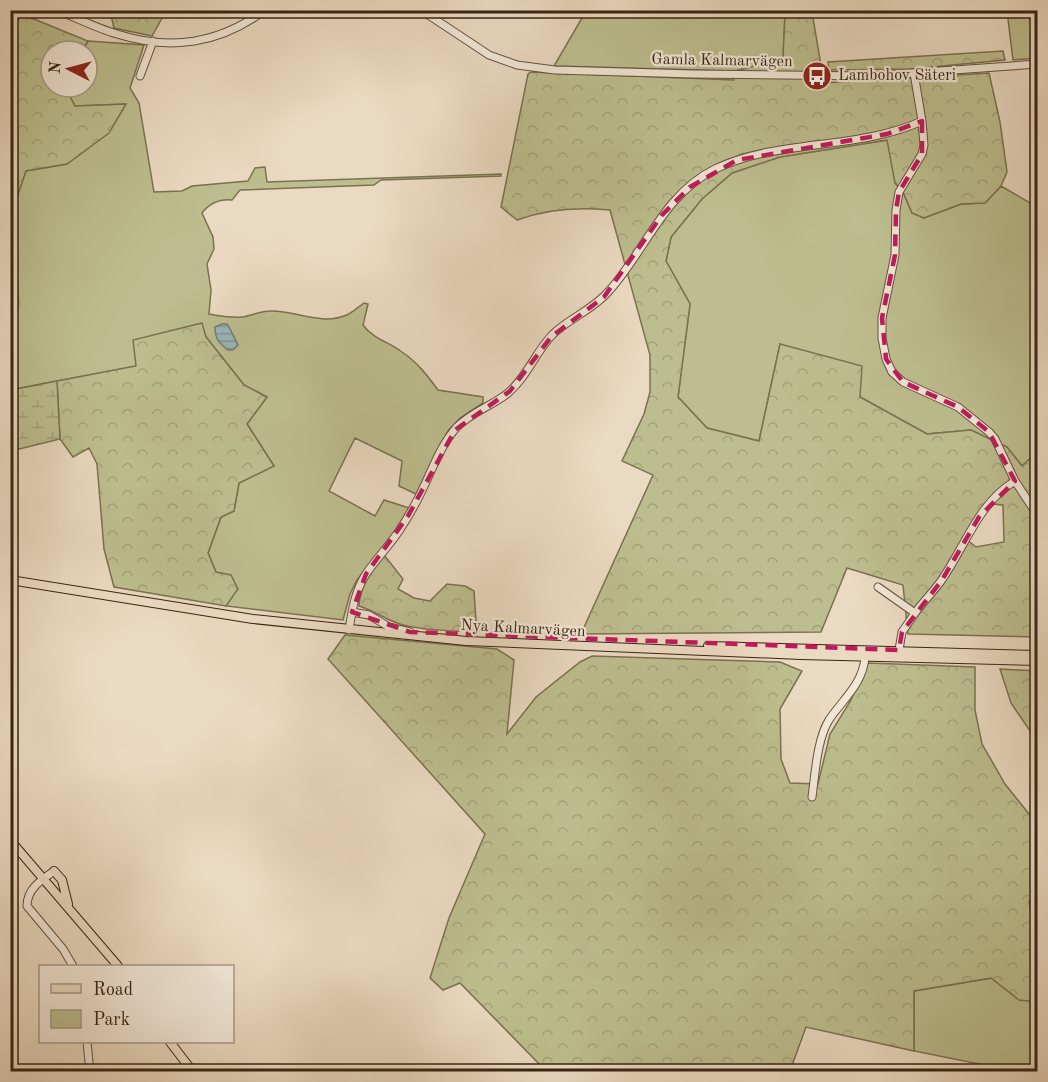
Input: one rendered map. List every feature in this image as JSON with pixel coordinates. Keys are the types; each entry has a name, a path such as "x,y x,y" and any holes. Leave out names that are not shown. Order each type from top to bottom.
{"main road":[{"name":"Nya Kalmarvägen","path":"10,578 227,615 466,641 865,657 1038,661"},
{"name":"Nya Kalmarvägen","path":"349,628 467,638 594,644 1038,655"},
{"path":"10,840 110,965"},
{"path":"10,849 69,907 117,965"},
{"path":"54,871 62,880 69,907"},
{"path":"172,1043 193,1071"},
{"path":"179,1043 200,1071"}],"street":[{"path":"57,10 117,34 153,41 182,43 214,38 242,26 265,10"},
{"name":"Gamla Kalmarvägen","path":"421,10 479,50 498,59 527,67 555,70 770,76 869,76 1038,64"},
{"path":"140,76 153,41"},
{"path":"914,73 924,145 922,154 899,192 895,255 882,318 882,338 886,359 892,372 903,382 958,407 989,432 1038,516"},
{"path":"349,628 358,589 366,574 396,536 443,447 455,430 466,419 510,391 551,337 564,324 604,297 620,278 662,215 690,187 713,170 737,160 767,152 887,134 922,122"},
{"path":"899,650 902,632 942,580 979,517 1007,485 1015,480"},
{"path":"878,587 915,614"},
{"path":"352,612 369,615 389,627 410,633"},
{"path":"812,797 822,738 829,722 851,694 865,657"},
{"path":"54,871 42,879 29,893 27,906 63,949 72,965"},
{"path":"87,1043 90,1071"}],"highlighted area":[{"path":"922,121 922,154 899,192 896,210 895,255 882,318 886,359 903,382 958,407 989,432 1015,481 979,517 942,580 902,632 899,650 410,632 352,612 366,574 408,516 455,430 510,391 551,337 604,297 662,215 690,187 737,160 887,134"}],"green space":[{"path":"110,10 166,11 152,36 114,28"},
{"path":"784,10 783,59 735,71 554,66 586,11"},
{"path":"1007,11 1037,11 1037,58 1013,60"},
{"path":"812,12 824,83 989,73 1000,122 1007,172 1001,186 985,203 961,204 924,218 912,213 903,192 895,183 887,140 780,157 732,173 702,199 671,237 666,261 690,304 678,397 707,428 759,441 780,344 862,366 860,397 927,434 971,430 1007,447 1022,466 1037,452 1037,637 908,634 903,585 847,568 821,632 581,634 653,475 622,461 644,414 650,392 650,355 610,210 563,210 540,213 517,220 501,207 528,74 531,72 734,80 735,71 783,59 785,14","holes":["991,504 1003,505 1004,542 976,547 966,539"]},
{"path":"11,15 34,19 83,39 39,39 39,99 71,99 75,106 126,104 109,133 67,164 26,171 11,215"},
{"path":"99,42 144,45 130,88 139,103 154,192 182,191 192,186 248,181 255,168 265,167 267,182 501,174 501,176 381,180 374,185 240,190 232,200 215,203 202,213 213,237 214,249 207,264 211,290 209,314 238,317 266,311 279,311 326,319 344,316 364,303 368,304 363,325 371,334 412,360 438,390 483,397 483,403 460,418 448,431 416,494 399,486 402,461 355,438 329,491 375,516 384,500 409,508 395,533 357,580 350,594 343,620 226,606 237,588 216,572 208,553 221,517 234,511 239,483 274,466 247,424 267,397 244,385 206,337 136,366 10,390 10,348 19,300 11,277 11,215 25,171 67,164 125,104 75,106 71,99 99,99"},
{"path":"1003,51 1005,60 911,69 829,70 828,62"},
{"path":"888,140 895,183 903,192 912,213 924,218 961,204 985,203 1001,186 1037,207 1037,452 1022,466 1007,447 971,430 927,434 860,397 780,344 759,441 707,428 678,397 690,304 666,261 671,237 702,199 732,173 780,157"},
{"path":"202,323 206,337 244,385 267,397 247,424 274,466 239,483 234,511 221,517 208,553 216,572 231,575 238,589 226,606 114,587 104,549 97,464 89,448 73,457 60,439 57,381 136,366 133,340"},
{"path":"57,381 60,439 11,451 11,390"},
{"path":"384,555 403,579 398,589 414,598 430,601 447,584 465,586 474,591 476,621 480,623 479,631 424,629 407,626 359,606 364,585"},
{"path":"345,635 497,649 514,660 507,734 536,697 580,662 592,656 780,662 802,671 780,709 781,759 790,783 818,784 830,734 851,700 868,663 975,667 975,710 982,744 1005,784 1037,824 1037,894 1029,901 1037,951 1037,1002 1019,1000 991,978 914,991 914,1051 806,1027 790,1071 546,1071 460,983 443,990 430,978 449,918 485,834 328,659"},
{"path":"1000,669 1037,671 1037,721 1030,731 1011,703"},
{"path":"992,978 1019,999 1037,1002 1037,1071 1014,1071 914,1051 914,991"}],"water":[{"path":"227,324 238,345 233,350 228,350 217,338 215,327"}],"place":[{"name":"Lambohov Säteri","path":"817,76"}]}
